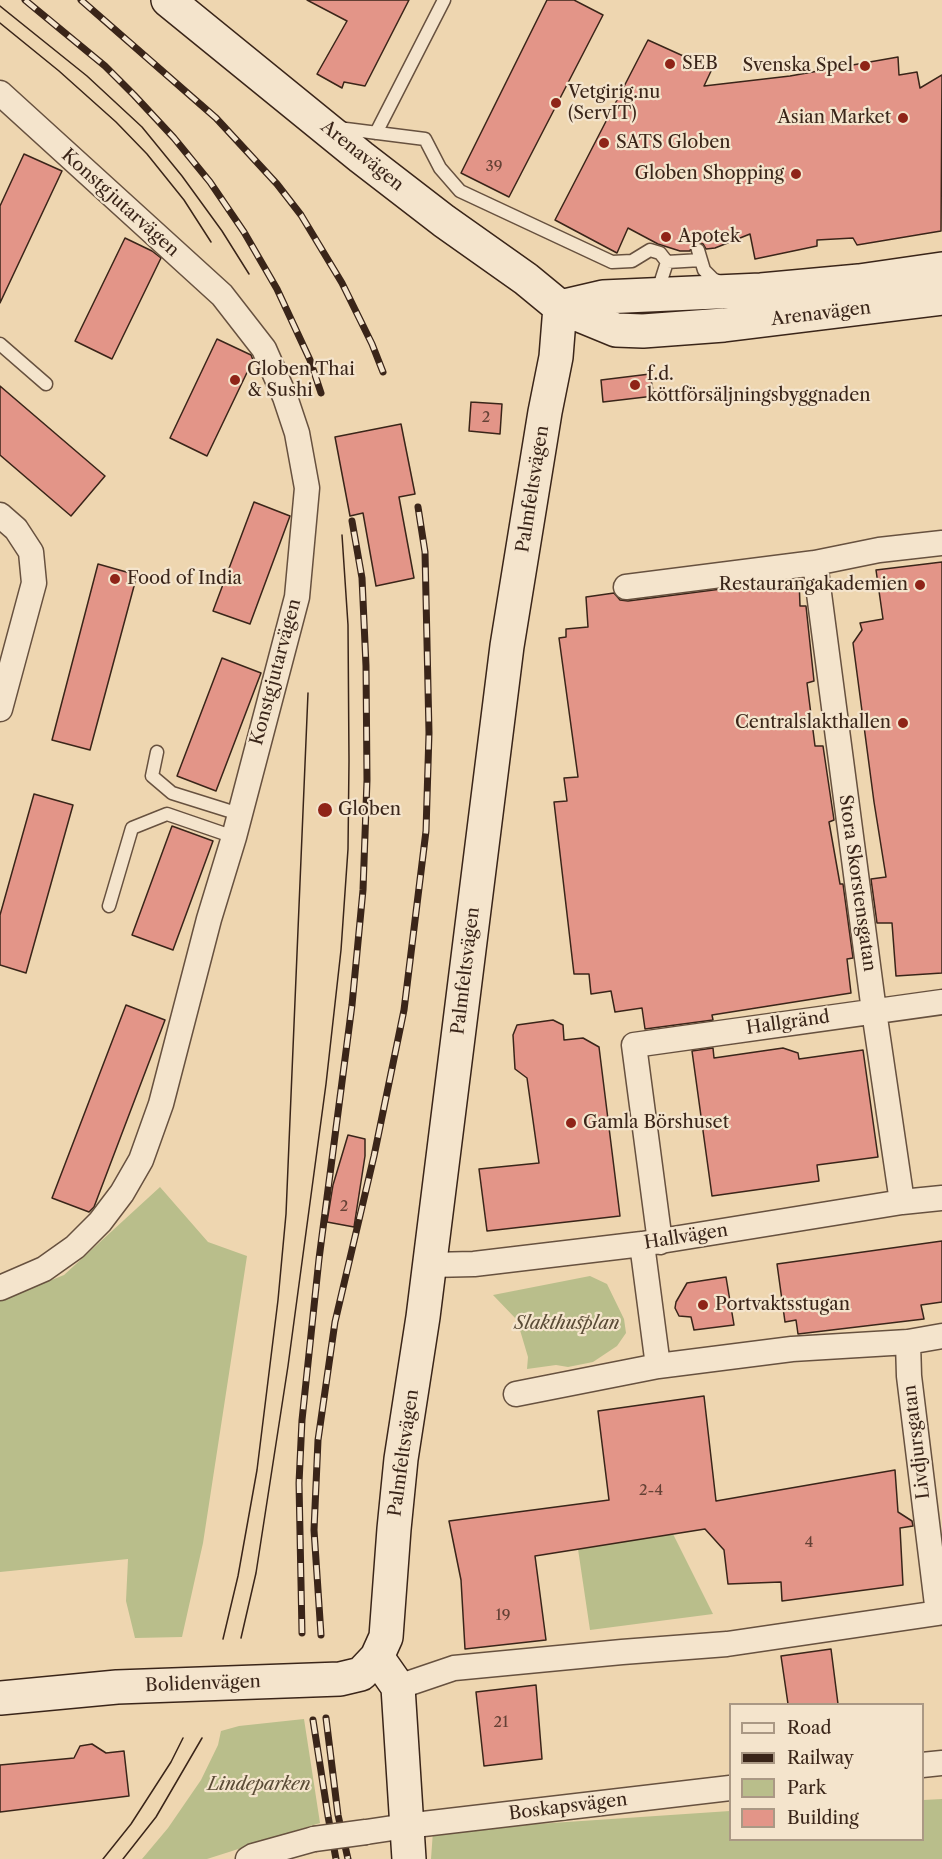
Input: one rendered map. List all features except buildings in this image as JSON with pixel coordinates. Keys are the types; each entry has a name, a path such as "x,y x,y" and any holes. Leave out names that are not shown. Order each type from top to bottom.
{"main road":[{"name":"Arenavägen","path":"168,0 444,221 526,279 560,307 616,330 643,331 707,288"},
{"name":"Arenavägen","path":"560,307 603,297 648,296 707,288 859,281 942,269"},
{"name":"Arenavägen","path":"707,288 744,323 942,298"},
{"name":"Palmfeltsvägen","path":"382,1647 401,1459 430,1265 507,646 556,357 560,307"},
{"path":"382,1647 398,1687 409,1859"},
{"name":"Bolidenvägen","path":"0,1698 117,1687 340,1679 361,1674 382,1647"}],"street":[{"name":"Konstgjutarvägen","path":"0,93 222,295 264,348 285,397 297,433 307,488 297,597 161,1104 141,1160 122,1193 100,1222 75,1247 44,1269 0,1288"},
{"path":"0,515 16,529 31,552 34,583 0,709"},
{"path":"626,587 815,563 879,550 942,543"},
{"name":"Stora Skorstensgatan","path":"815,563 874,1011 902,1202"},
{"name":"Hallgränd","path":"651,1243 634,1045 942,1002"},
{"name":"Hallvägen","path":"430,1265 474,1264 651,1243 942,1197"},
{"path":"651,1243 657,1366"},
{"path":"516,1394 657,1366 792,1349 908,1342 942,1336"},
{"name":"Livdjursgatan","path":"398,1687 454,1668 727,1644 938,1613 909,1376 908,1342"},
{"path":"924,1765 942,1763"},
{"name":"Boskapsvägen","path":"248,1859 314,1839 729,1788"}],"lane":[{"path":"376,133 444,0"},
{"path":"325,127 425,139 440,168 460,191 612,262 632,261 650,250 660,253 667,262 707,288"},
{"path":"648,296 660,284 667,262"},
{"path":"0,344 46,384"},
{"path":"158,752 152,777 172,793 236,825"},
{"path":"109,906 132,828 167,814 236,825"}],"green space":[{"path":"160,1187 208,1242 247,1256 203,1543 182,1637 135,1638 126,1601 128,1559 0,1572 0,1301 64,1275"},
{"name":"Slakthusplan","path":"590,1276 607,1284 624,1319 626,1333 617,1346 593,1362 568,1367 556,1365 527,1369 528,1357 517,1320 493,1295"},
{"path":"673,1534 713,1614 590,1630 578,1549"},
{"name":"Lindeparken","path":"304,1719 320,1823 207,1859 142,1859 168,1828 201,1780 218,1745 221,1731 239,1726"},
{"path":"942,1799 942,1859 431,1859 433,1831 729,1811 729,1841 924,1841 924,1800"}],"tram line":[{"path":"0,6 87,76 142,127 182,176 222,231 249,274"},
{"path":"0,23 59,71 116,122 147,154 184,200 211,242"},
{"path":"241,1638 256,1573 288,1366 326,1084 341,950 348,849 349,761 348,625 342,535"},
{"path":"223,1639 238,1576 257,1470 286,1214 308,693"},
{"path":"103,1859 131,1824 171,1762 183,1738"},
{"path":"123,1859 156,1817 202,1738"}],"railway":[{"path":"25,0 105,66 174,138 210,182 244,232 277,289 310,360 321,393"},
{"path":"81,0 216,118 277,184 301,215 342,283 383,372"},
{"path":"321,1635 314,1530 318,1440 335,1322 374,1156 404,1010 426,831 429,733 425,552 418,507"},
{"path":"302,1633 299,1483 302,1420 319,1259 352,1005 363,890 367,780 366,666 362,578 352,521"},
{"path":"326,1718 338,1815 348,1859"},
{"path":"313,1720 336,1859"}],"place":[{"name":"SEB","path":"670,64"},
{"name":"Svenska Spel","path":"865,66"},
{"name":"Vetgirig.nu (ServIT)","path":"556,103"},
{"name":"Asian Market","path":"903,118"},
{"name":"SATS Globen","path":"604,143"},
{"name":"Globen Shopping","path":"796,174"},
{"name":"Apotek","path":"666,237"},
{"name":"Globen Thai & Sushi","path":"235,380"},
{"name":"f.d. köttförsäljningsbyggnaden","path":"635,385"},
{"name":"Food of India","path":"115,579"},
{"name":"Restaurangakademien","path":"920,585"},
{"name":"Centralslakthallen","path":"903,723"},
{"name":"Globen","path":"325,810"},
{"name":"Gamla Börshuset","path":"571,1123"},
{"name":"Portvaktsstugan","path":"703,1305"}]}
